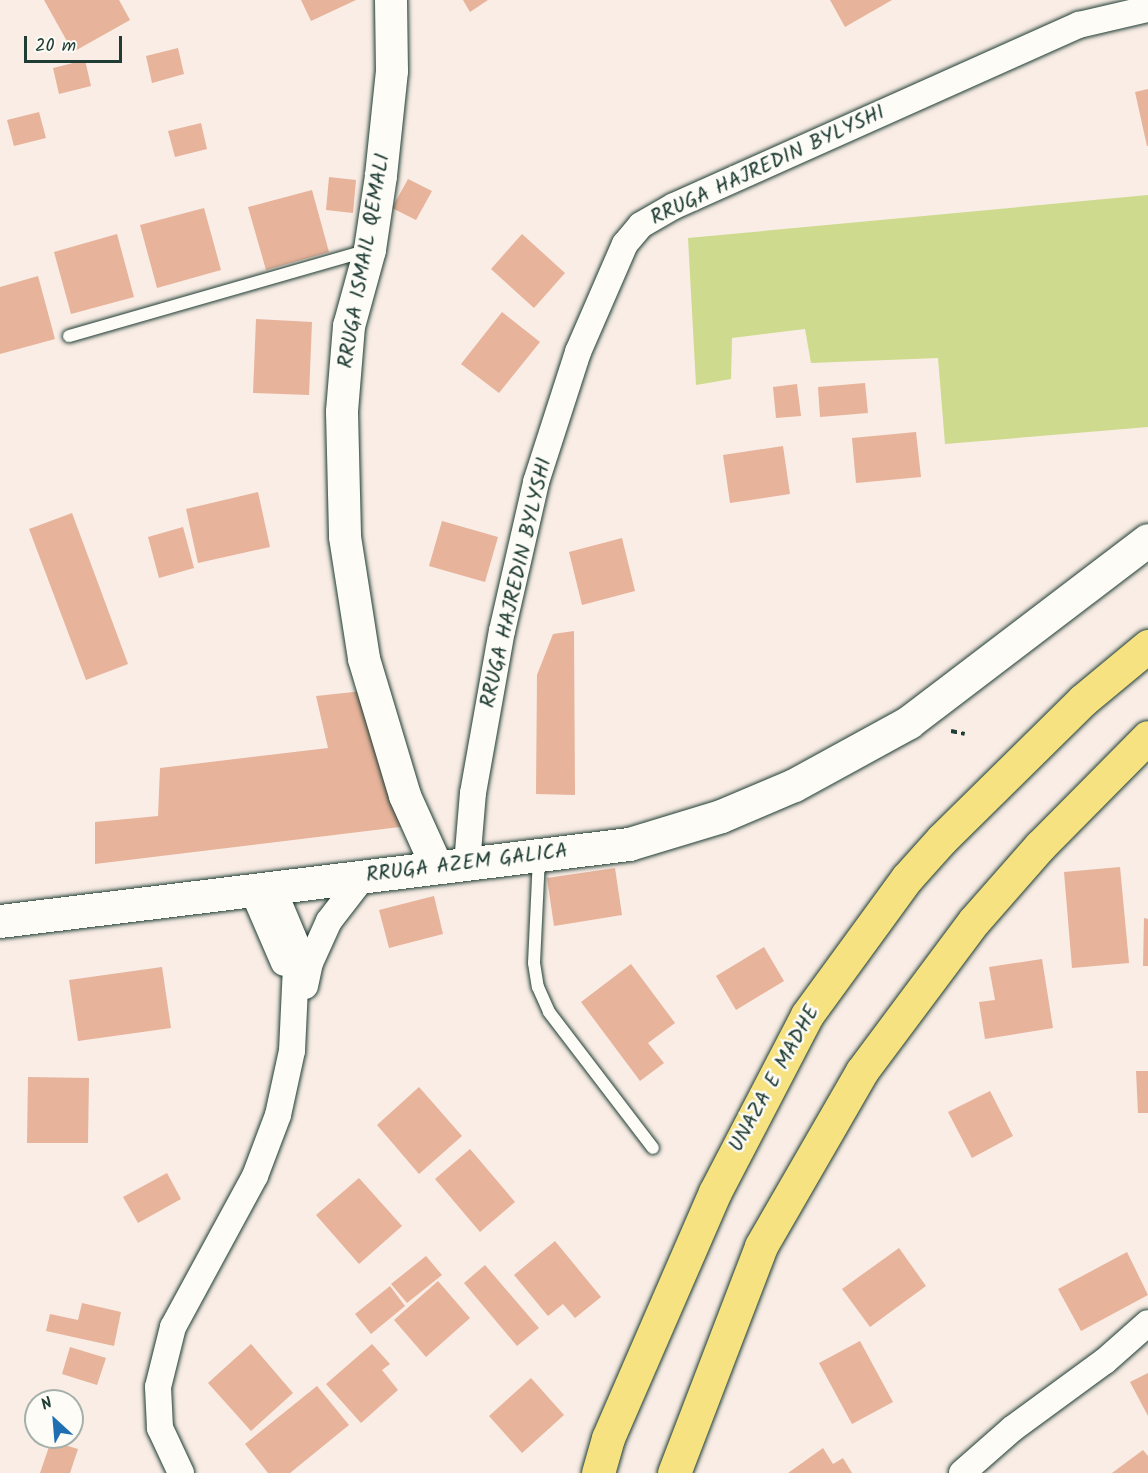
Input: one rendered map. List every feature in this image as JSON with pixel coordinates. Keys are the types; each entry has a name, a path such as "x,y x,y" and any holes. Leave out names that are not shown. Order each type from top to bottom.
{"highway":[{"name":"UNAZA E MADHE","path":"598,1473 608,1437 715,1192 807,1015 907,878 942,840 1083,700 1148,646"},
{"path":"674,1473 761,1245 862,1071 974,921 1040,846 1148,737"}],"main road":[{"name":"RRUGA AZEM GALICA","path":"0,921 629,844 721,816 794,784 909,722 1148,540"}],"street":[{"name":"RRUGA ISMAIL QEMALI","path":"391,0 392,70 370,250 349,326 342,412 345,537 364,659 405,796 452,866"},
{"name":"RRUGA HAJREDIN BYLYSHI","path":"452,866 472,793 502,631 536,483 578,352 625,244 641,225 674,206 760,167 1079,25 1148,9"},
{"path":"181,1473 160,1428 158,1387 173,1327 255,1176 278,1115 310,963 329,921 363,877"},
{"path":"263,890 294,998 292,1051"},
{"path":"962,1473 1012,1429 1105,1361 1148,1323"}],"lane":[{"path":"69,336 370,250"},
{"path":"539,856 534,963 538,987 549,1012 653,1148"}],"green space":[{"path":"1148,195 1148,427 945,444 938,358 811,363 805,329 732,338 731,379 696,385 688,238"}],"building":[{"path":"44,0 119,0 130,20 73,52"},
{"path":"301,0 356,0 311,21"},
{"path":"463,0 488,0 470,12"},
{"path":"830,0 892,0 845,27"},
{"path":"178,48 184,74 152,83 146,56"},
{"path":"85,60 91,86 59,94 53,68"},
{"path":"1148,89 1148,146 1147,146 1135,92"},
{"path":"39,112 46,138 14,146 7,120"},
{"path":"201,123 207,149 175,157 168,131"},
{"path":"329,177 356,180 353,213 326,210"},
{"path":"408,179 432,191 416,220 392,208"},
{"path":"312,190 329,252 266,270 248,207"},
{"path":"204,208 221,270 157,288 140,225"},
{"path":"117,234 134,297 71,314 54,252"},
{"path":"522,234 565,273 534,308 491,269"},
{"path":"38,276 55,339 0,354 0,287"},
{"path":"502,312 540,342 499,393 461,364"},
{"path":"256,319 312,322 309,395 253,393"},
{"path":"865,383 868,413 820,417 818,387"},
{"path":"797,384 801,416 776,418 773,387"},
{"path":"916,432 921,477 856,483 852,438"},
{"path":"783,446 790,494 730,503 723,455"},
{"path":"258,492 270,547 198,563 186,509"},
{"path":"72,513 128,664 86,680 29,529"},
{"path":"442,521 498,537 485,582 429,566"},
{"path":"183,527 194,568 159,578 148,537"},
{"path":"622,538 635,591 582,605 569,552"},
{"path":"574,631 575,795 536,794 537,675 553,634"},
{"path":"363,691 408,826 95,864 95,822 158,816 160,768 328,748 316,696"},
{"path":"1120,867 1129,963 1072,968 1064,872"},
{"path":"615,868 622,915 554,926 547,878"},
{"path":"434,896 443,934 389,948 379,910"},
{"path":"1144,918 1148,919 1148,966 1143,966"},
{"path":"764,947 784,981 736,1010 716,976"},
{"path":"1042,959 1053,1028 985,1039 979,1002 995,1000 989,967"},
{"path":"631,964 675,1023 648,1043 664,1063 640,1081 581,1002"},
{"path":"162,967 171,1028 78,1041 69,980"},
{"path":"1136,1071 1148,1071 1148,1113 1138,1113"},
{"path":"28,1077 89,1078 88,1143 27,1143"},
{"path":"419,1087 462,1136 419,1174 377,1125"},
{"path":"990,1091 1013,1136 972,1158 948,1112"},
{"path":"470,1149 515,1202 480,1232 435,1179"},
{"path":"167,1173 181,1199 138,1223 123,1197"},
{"path":"359,1178 402,1226 359,1264 316,1215"},
{"path":"555,1241 601,1297 575,1318 563,1304 548,1316 514,1275"},
{"path":"899,1248 926,1286 870,1327 842,1289"},
{"path":"1127,1252 1148,1295 1081,1331 1058,1289"},
{"path":"426,1256 442,1275 407,1303 391,1284"},
{"path":"485,1265 539,1328 517,1346 464,1283"},
{"path":"438,1281 470,1318 426,1357 394,1320"},
{"path":"390,1286 405,1306 371,1334 355,1314"},
{"path":"82,1303 121,1312 114,1346 46,1331 50,1314 78,1320"},
{"path":"860,1341 893,1402 852,1424 819,1363"},
{"path":"251,1344 293,1393 251,1431 208,1383"},
{"path":"372,1344 390,1364 382,1370 398,1390 361,1423 326,1384"},
{"path":"70,1347 106,1358 97,1385 62,1374"},
{"path":"1148,1373 1148,1416 1130,1382"},
{"path":"531,1378 564,1415 522,1453 489,1416"},
{"path":"317,1386 349,1425 290,1473 268,1473 245,1444"},
{"path":"823,1448 833,1464 843,1458 852,1473 788,1473"},
{"path":"48,1449 78,1449 70,1473 40,1473"},
{"path":"1143,1450 1148,1456 1148,1473 1112,1473"}]}
